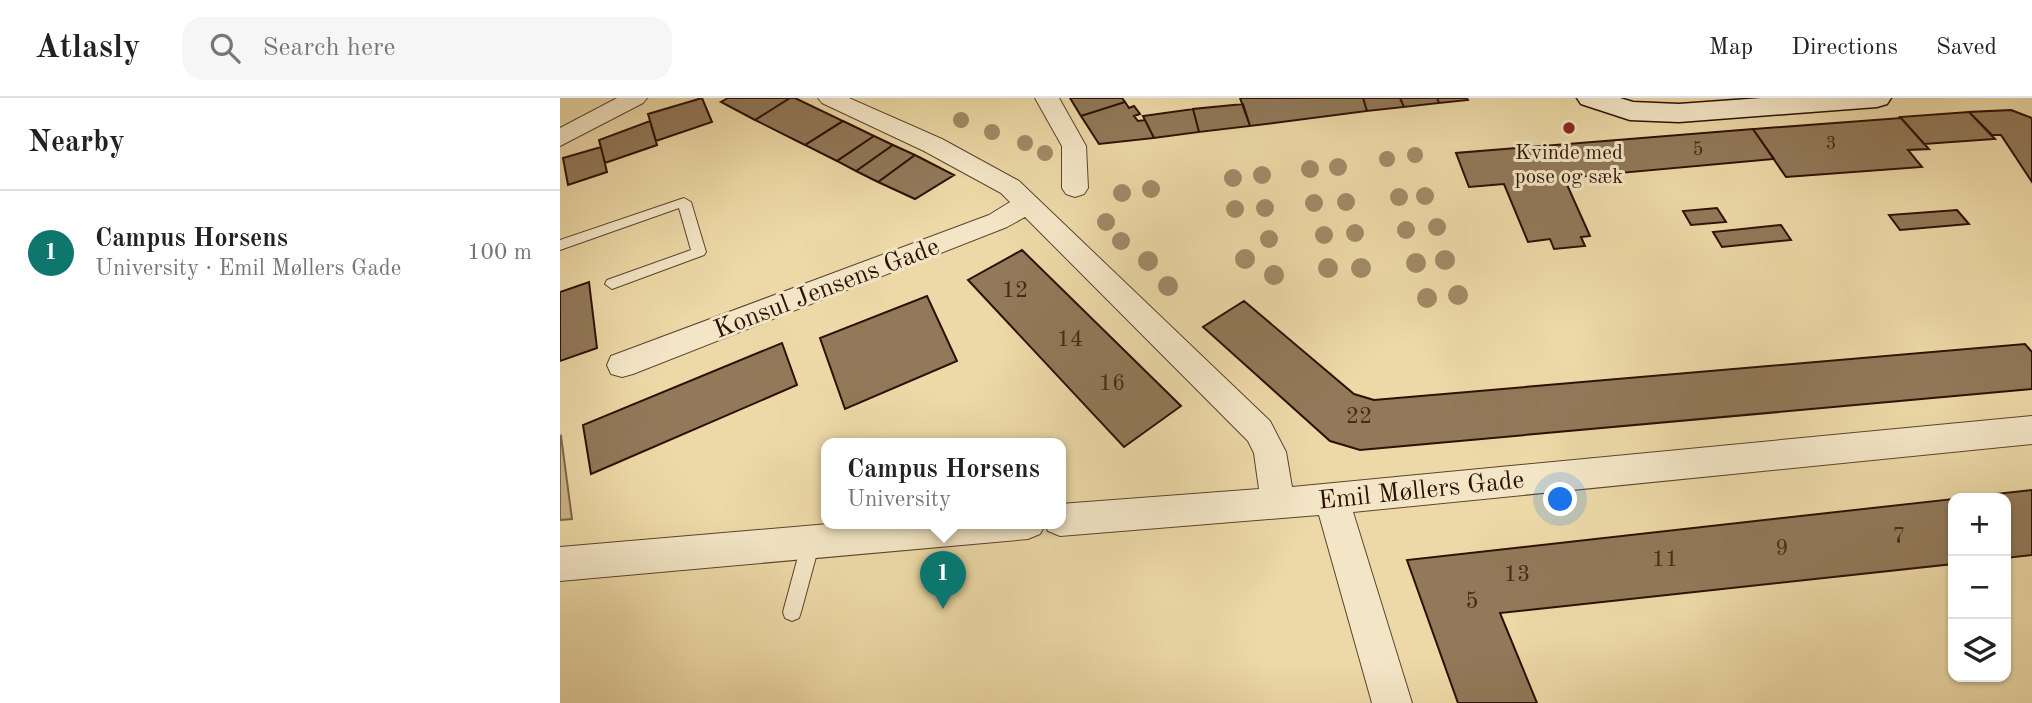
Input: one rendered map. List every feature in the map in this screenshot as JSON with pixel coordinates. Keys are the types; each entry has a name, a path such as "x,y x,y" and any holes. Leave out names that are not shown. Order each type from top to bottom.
{"street":[{"path":"560,138 635,98"},
{"path":"830,98 933,145 1010,187 1259,431 1270,452 1278,502"},
{"path":"1046,98 1074,146 1076,188"},
{"path":"1591,98 1630,111 1679,113 1877,98"},
{"name":"Konsul Jensens Gade","path":"622,365 1032,207"},
{"name":"Emil Møllers Gade","path":"1066,520 1332,499 2032,430"},
{"path":"1332,499 1363,612 1392,703"},
{"path":"560,564 959,529"}],"lane":[{"path":"560,244 684,202 699,252 612,284"},
{"path":"792,612 811,542"}],"shaded area":[{"path":"560,437 572,519 560,520"}],"building":[{"path":"702,98 712,122 656,141 648,114"},
{"path":"728,98 790,98 755,120 721,102"},
{"path":"790,98 843,121 805,145 755,120"},
{"path":"1070,98 1122,98 1125,102 1081,116"},
{"path":"1240,98 1363,98 1367,111 1250,126"},
{"path":"1363,98 1400,98 1404,107 1367,111"},
{"path":"1400,98 1437,98 1439,103 1404,107"},
{"path":"1437,98 1467,98 1468,100 1439,103"},
{"path":"1125,102 1129,108 1134,106 1140,114 1134,116 1138,121 1145,120 1154,138 1099,144 1081,116"},
{"path":"1243,104 1250,126 1199,132 1193,109"},
{"path":"1193,109 1199,132 1154,138 1143,116"},
{"path":"2011,110 2032,118 2032,182 2001,135 1992,135 1969,112"},
{"path":"1969,112 1995,139 1924,144 1900,117"},
{"path":"1901,118 1929,149 1908,150 1922,167 1786,177 1753,129"},
{"path":"650,121 657,145 605,163 599,140"},
{"path":"843,121 874,136 837,161 805,145"},
{"path":"1753,129 1774,159 1564,178 1590,236 1581,237 1585,246 1554,249 1550,239 1528,242 1504,184 1469,187 1456,153"},
{"path":"874,136 893,145 856,171 837,161"},
{"path":"893,145 915,155 878,182 856,171"},
{"path":"601,147 607,172 568,185 563,158"},
{"path":"915,155 954,175 915,199 878,182"},
{"path":"1717,208 1726,222 1691,225 1683,211"},
{"path":"1957,210 1969,224 1900,230 1889,215"},
{"path":"1781,225 1791,240 1722,247 1713,232"},
{"path":"1022,250 1181,406 1124,447 968,280"},
{"path":"589,282 597,348 560,361 560,292"},
{"path":"927,296 957,361 845,409 820,338"},
{"path":"1244,301 1354,394 1374,400 2025,344 2032,352 2032,389 1360,450 1330,441 1203,327"},
{"path":"782,343 797,385 591,474 583,425"},
{"path":"2032,490 2032,555 2011,557 2011,493 2005,493"},
{"path":"1948,500 1948,565 1500,613 1537,703 1458,703 1407,560"}],"place":[{"name":"Kvinde med pose og sæk","path":"1569,128"},
{"name":"Campus Horsens","path":"943,609"}]}
